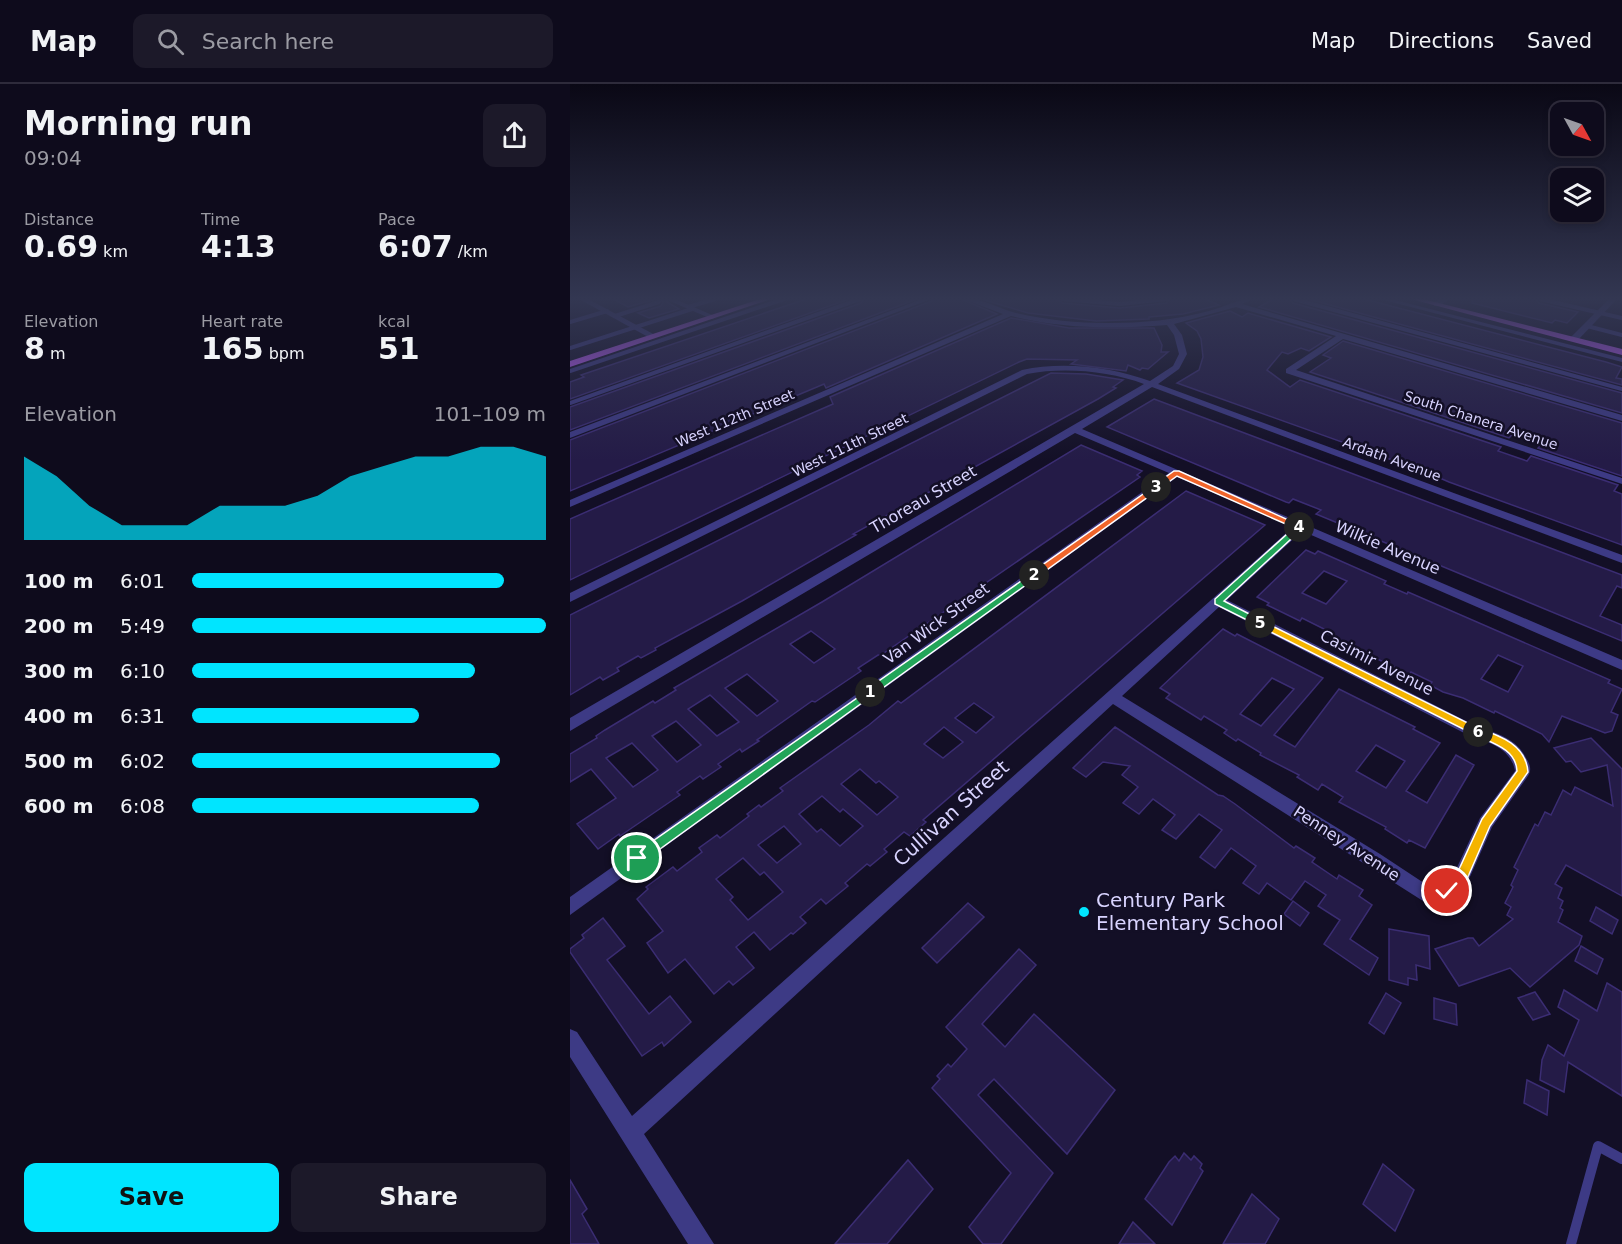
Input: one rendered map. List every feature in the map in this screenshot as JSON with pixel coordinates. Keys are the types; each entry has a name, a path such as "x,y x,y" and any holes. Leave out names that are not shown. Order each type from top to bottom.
{"main road":[{"path":"570,364 595,353"}],"street":[{"path":"570,435 785,353"},
{"name":"West 112th Street","path":"570,504 919,353"},
{"name":"Thoreau Street","path":"570,725 1152,385 1176,367 1183,353"},
{"name":"South Chanera Avenue","path":"1316,353 1289,371 1622,481"},
{"path":"1401,353 1622,418"},
{"path":"1595,353 1622,360"},
{"name":"West 111th Street","path":"570,598 1025,372 1046,369 1112,373 1152,385"},
{"name":"Ardath Avenue","path":"1152,385 1622,559"},
{"name":"Wilkie Avenue","path":"1075,429 1622,665"},
{"name":"Van Wick Street","path":"570,907 1176,473"},
{"name":"Cullivan Street","path":"631,1131 1300,527"},
{"name":"Casimir Avenue","path":"1218,602 1473,731 1502,742 1518,754"},
{"name":"Penney Avenue","path":"1112,696 1374,859 1423,893 1436,895 1447,891 1459,882 1486,823 1523,772 1518,754"},
{"path":"570,1039 702,1244"}],"lane":[{"path":"570,371 623,353"},
{"path":"570,403 709,353"},
{"path":"1491,353 1622,389"},
{"path":"1571,1244 1598,1146 1622,1159"}],"building":[{"path":"646,353 698,353 570,399 570,382 584,377 581,375"},
{"path":"721,353 774,353 570,430 570,407"},
{"path":"796,353 907,353 826,388 824,384 570,491 570,440"},
{"path":"931,353 1167,353 1148,369 1140,370 1128,365 1126,371 1071,364 1077,360 1027,359 1019,362 570,580 570,519 833,404 830,397"},
{"path":"1203,353 1281,353 1267,370 1290,387 1300,380 1501,447 1498,451 1527,461 1531,456 1618,485 1614,491 1622,494 1622,545 1449,482 1435,476 1439,472 1415,463 1410,462 1406,465 1177,383 1199,370"},
{"path":"1384,353 1622,423 1622,476 1538,448 1544,440 1516,431 1509,438 1310,372 1331,358 1323,355"},
{"path":"1417,353 1476,353 1622,393 1622,413"},
{"path":"1506,353 1572,353 1606,362 1622,367 1616,378 1622,379 1622,385"},
{"path":"1051,373 1086,374 1123,380 1113,387 1116,388 1098,399 853,534 856,535 655,648 656,650 641,658 638,656 617,668 619,671 603,680 600,677 570,695 570,615"},
{"path":"1154,399 1622,575 1622,588 1617,586 1600,616 1622,625 1622,641 1316,514 1321,510 1293,499 1289,503 1286,502 1107,427"},
{"path":"1081,445 1142,471 1137,475 1140,477 881,655 858,668 861,671 815,702 812,701 757,740 759,741 742,752 740,749 718,764 721,767 703,779 700,776 677,792 680,795 598,849 577,824 616,798 591,769 570,782 570,754 653,701 655,703 676,690 674,688 822,602","holes":["811,631 835,649 814,663 790,644","747,674 778,701 757,716 725,688","710,695 739,722 717,736 688,709","676,721 701,745 677,762 652,736","632,743 658,770 633,787 606,758"]},
{"path":"1186,491 1265,525 923,820 926,822 910,836 904,832 884,849 887,852 870,866 867,864 845,883 848,886 826,904 821,899 800,917 806,923 793,934 791,933 770,950 754,932 736,947 754,968 733,985 729,981 714,994 685,959 668,973 647,943 663,931 637,899 648,889 646,887 673,867 677,871 702,852 699,848 717,835 720,838 749,816 747,814 759,805 761,807 783,791 780,788 869,725 898,701 901,703","holes":["974,703 994,717 976,733 955,718","944,727 963,742 943,758 924,744","860,769 898,797 877,815 841,784","822,796 840,812 843,809 863,826 840,846 821,829 817,832 799,814","784,826 801,844 777,863 758,845","743,858 760,875 764,872 783,892 748,920 730,900 733,897 716,879"]},
{"path":"1306,550 1315,554 1318,551 1386,581 1384,584 1407,594 1408,592 1610,680 1608,683 1622,689 1611,712 1618,715 1612,731 1605,733 1562,716 1549,742 1542,734 1495,711 1494,713 1463,698 1443,692 1430,685 1432,682 1411,672 1409,675 1324,632 1326,630 1302,618 1300,621 1267,605 1269,603 1257,597","holes":["1324,571 1347,581 1326,604 1302,593","1498,655 1523,666 1508,692 1481,679"]},
{"path":"1223,629 1323,678 1274,735 1295,747 1339,689 1415,727 1413,729 1440,743 1406,791 1427,803 1456,755 1474,765 1425,848 1409,840 1407,843 1385,829 1386,827 1339,802 1343,797 1322,784 1318,790 1297,777 1299,775 1260,755 1261,753 1238,739 1236,741 1224,733 1227,730 1204,716 1201,720 1166,698 1170,694 1160,688","holes":["1272,678 1294,689 1261,726 1240,714","1376,745 1405,761 1386,788 1356,771"]},
{"path":"1115,727 1235,804 1294,848 1296,846 1315,858 1312,862 1337,879 1339,875 1363,890 1359,896 1372,905 1350,939 1378,958 1369,975 1324,944 1340,920 1318,906 1326,895 1305,881 1291,900 1267,883 1259,894 1243,883 1256,866 1231,848 1215,868 1200,857 1222,830 1199,814 1176,839 1162,830 1175,815 1153,799 1139,814 1123,803 1138,787 1122,775 1130,766 1103,762 1086,777 1073,768"},
{"path":"1591,738 1622,769 1622,896 1566,865 1555,884 1562,888 1558,898 1563,901 1560,908 1563,910 1558,922 1582,936 1579,945 1530,987 1510,968 1459,986 1435,949 1468,938 1473,938 1479,946 1513,919 1507,915 1511,907 1505,903 1518,870 1514,867 1535,824 1538,826 1545,812 1551,815 1563,790 1571,795 1575,787 1613,806 1607,765 1581,772 1571,761 1566,762 1554,748"},
{"path":"1293,901 1309,913 1300,926 1284,914"},
{"path":"968,903 984,917 937,963 922,948"},
{"path":"1596,907 1618,920 1612,934 1590,921"},
{"path":"603,918 625,946 607,960 649,1014 670,996 691,1022 664,1046 662,1042 642,1056 570,952 570,949 584,938 582,935"},
{"path":"1389,929 1429,936 1430,969 1416,965 1417,980 1408,978 1408,985 1389,980"},
{"path":"1581,946 1603,959 1597,974 1575,961"},
{"path":"1019,949 1036,965 982,1024 1005,1047 1034,1014 1115,1090 1067,1154 994,1079 978,1095 1053,1173 1001,1244 983,1244 969,1227 1011,1173 932,1088 940,1079 937,1076 948,1064 951,1067 967,1049 946,1027"},
{"path":"1607,983 1622,992 1622,1096 1568,1062 1564,1092 1540,1080 1542,1060 1548,1045 1564,1056 1579,1020 1558,1007 1564,990 1597,1011"},
{"path":"1535,992 1550,1014 1533,1020 1518,998"},
{"path":"1386,993 1401,1003 1384,1034 1369,1023"},
{"path":"1434,998 1456,1004 1457,1025 1434,1019"},
{"path":"1527,1080 1549,1091 1547,1115 1524,1103"},
{"path":"1184,1153 1191,1160 1194,1156 1202,1164 1200,1168 1203,1171 1172,1225 1145,1199 1169,1162 1175,1156 1179,1161"},
{"path":"908,1160 933,1189 887,1244 835,1244"},
{"path":"1383,1164 1414,1190 1395,1231 1363,1204"},
{"path":"570,1180 587,1209 582,1214 599,1244 570,1244"},
{"path":"1252,1194 1279,1219 1265,1244 1223,1244"},
{"path":"1133,1222 1155,1244 1119,1244"}],"place":[{"name":"Century Park Elementary School","path":"1084,912"}],"route":[{"path":"637,858 1176,473 1300,527 1218,602 1473,731 1502,742 1518,754 1523,772 1486,823 1459,882 1447,891"}]}
